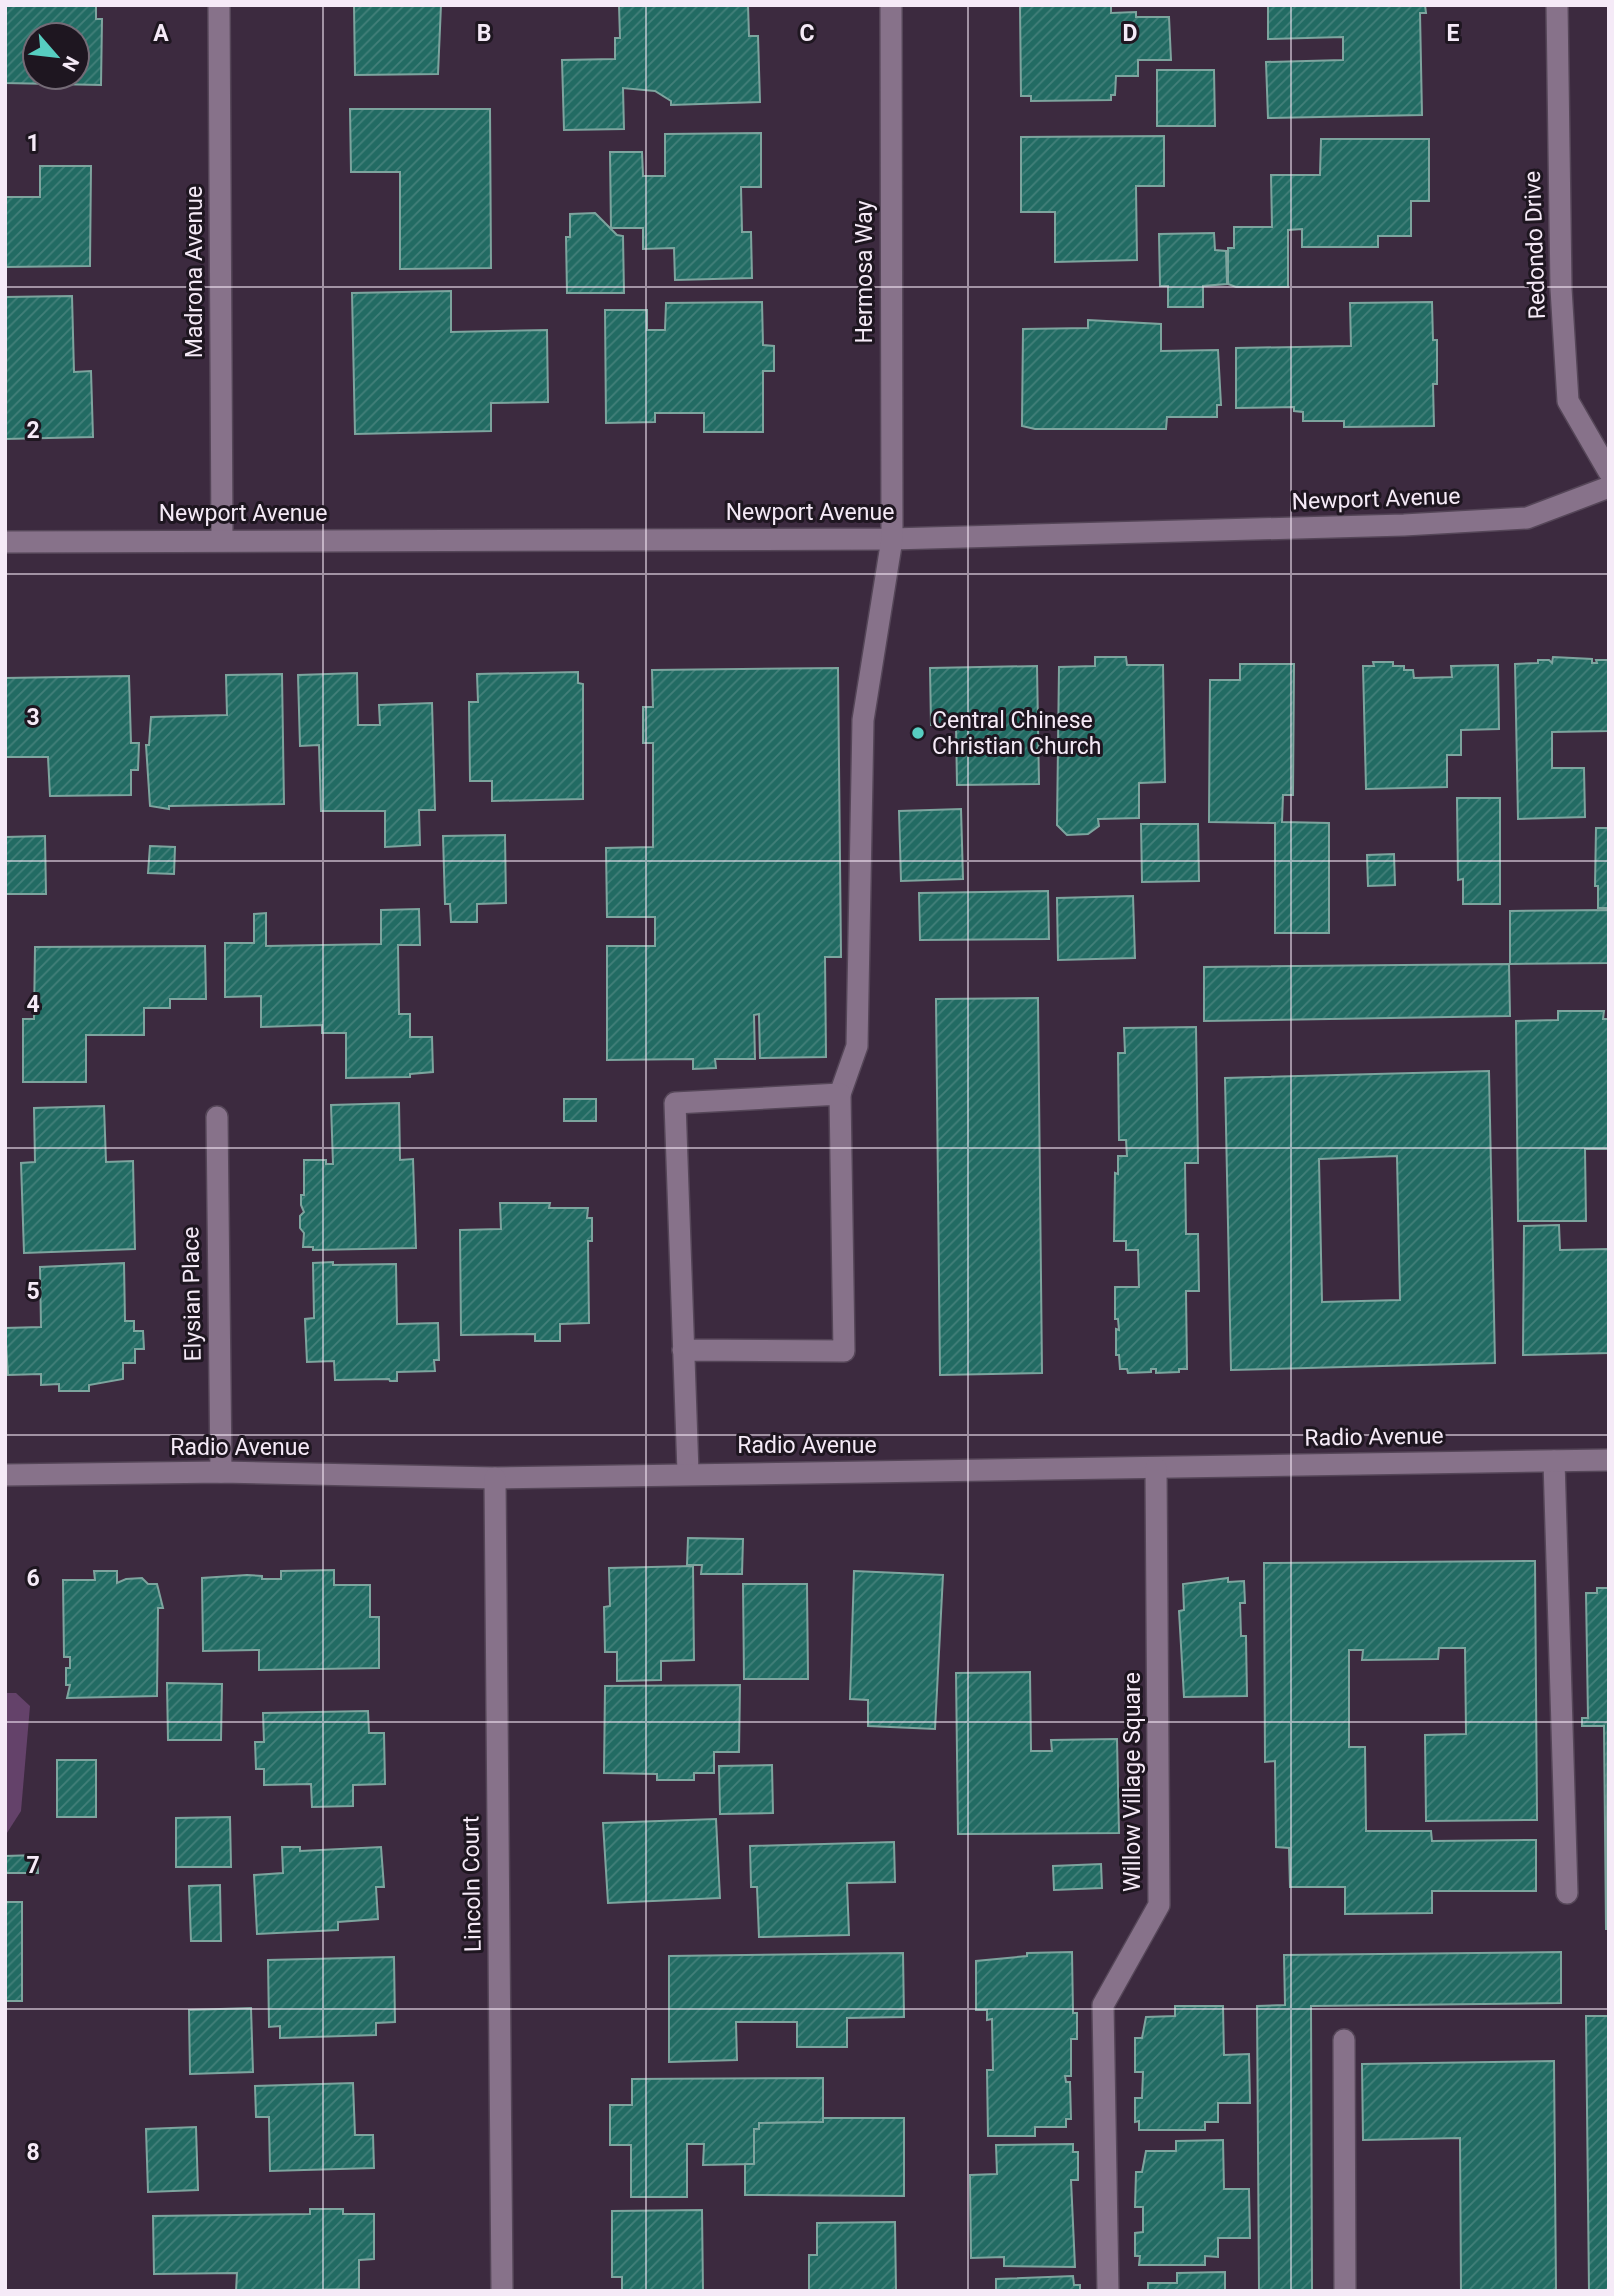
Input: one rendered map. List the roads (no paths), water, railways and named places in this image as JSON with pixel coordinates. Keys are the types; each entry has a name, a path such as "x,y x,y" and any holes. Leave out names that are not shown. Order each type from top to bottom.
{"street":[{"name":"Madrona Avenue","path":"219,5 222,539"},
{"name":"Hermosa Way","path":"840,1094 857,1046 863,720 892,539 891,5"},
{"name":"Redondo Drive","path":"1556,5 1561,289 1568,401 1609,471"},
{"name":"Newport Avenue","path":"5,542 222,539 892,539 1404,526 1527,518 1609,487"},
{"path":"683,1349 844,1351 840,1094 675,1103 683,1349 688,1472"},
{"name":"Elysian Place","path":"217,1116 221,1472"},
{"name":"Radio Avenue","path":"5,1475 221,1472 495,1478 688,1472 1609,1460"},
{"path":"1554,1461 1567,1893"},
{"name":"Willow Village Square","path":"1108,2291 1103,2005 1159,1905 1156,1468"},
{"name":"Lincoln Court","path":"495,1478 502,2291"},
{"path":"1344,2040 1345,2291"}],"place":[{"name":"Central Chinese Christian Church","path":"918,733"}]}
